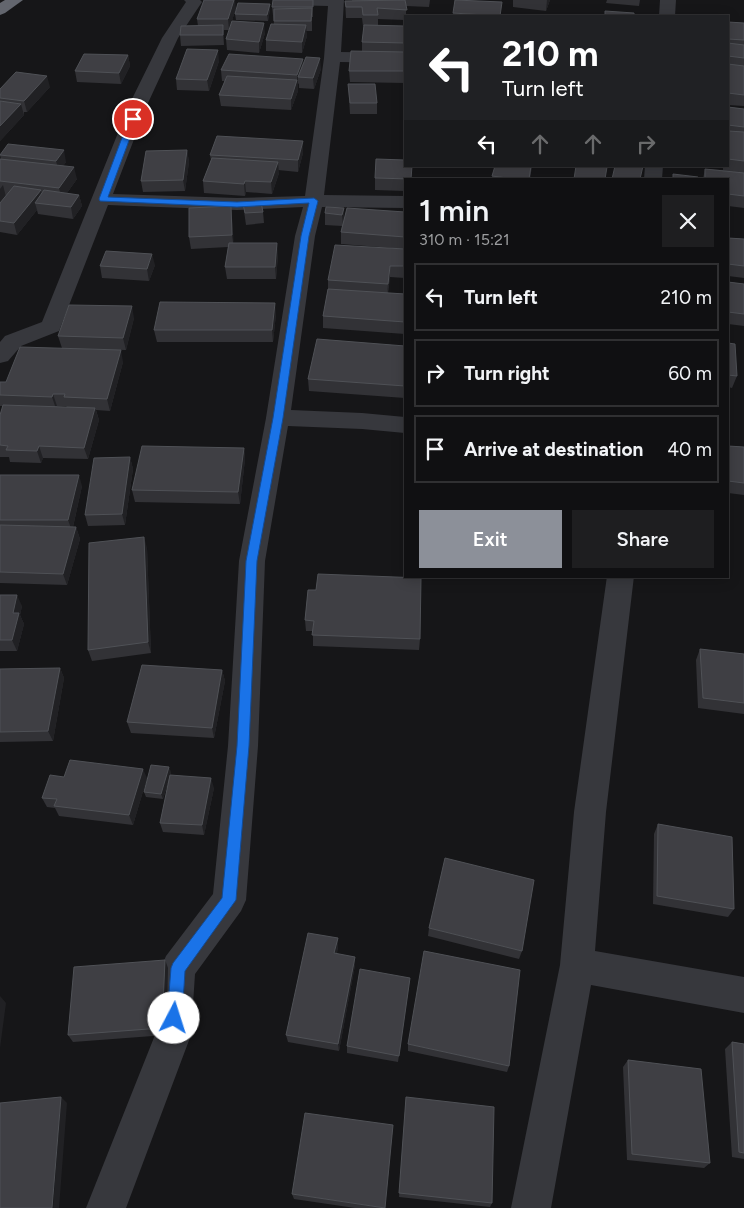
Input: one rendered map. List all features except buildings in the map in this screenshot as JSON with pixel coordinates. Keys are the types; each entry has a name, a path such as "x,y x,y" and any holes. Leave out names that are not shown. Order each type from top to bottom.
{"highway":[{"path":"0,10 15,0"}],"street":[{"path":"286,0 336,1 332,57 404,58"},
{"path":"667,15 668,0"},
{"path":"4,345 51,326 103,199 139,103 170,38 197,1"},
{"path":"106,1208 173,1035 178,968 229,900 243,746 252,561 278,418 305,236 314,201 333,52"},
{"path":"103,199 237,204 314,201 404,202"},
{"path":"278,418 362,421 404,425"},
{"path":"531,1208 577,965 590,812 621,578"},
{"path":"577,965 744,996"}],"route":[{"path":"133,119 103,199 237,204 314,201 305,236 286,352 278,418 252,561 243,746 229,900 178,968 174,1018"}]}
